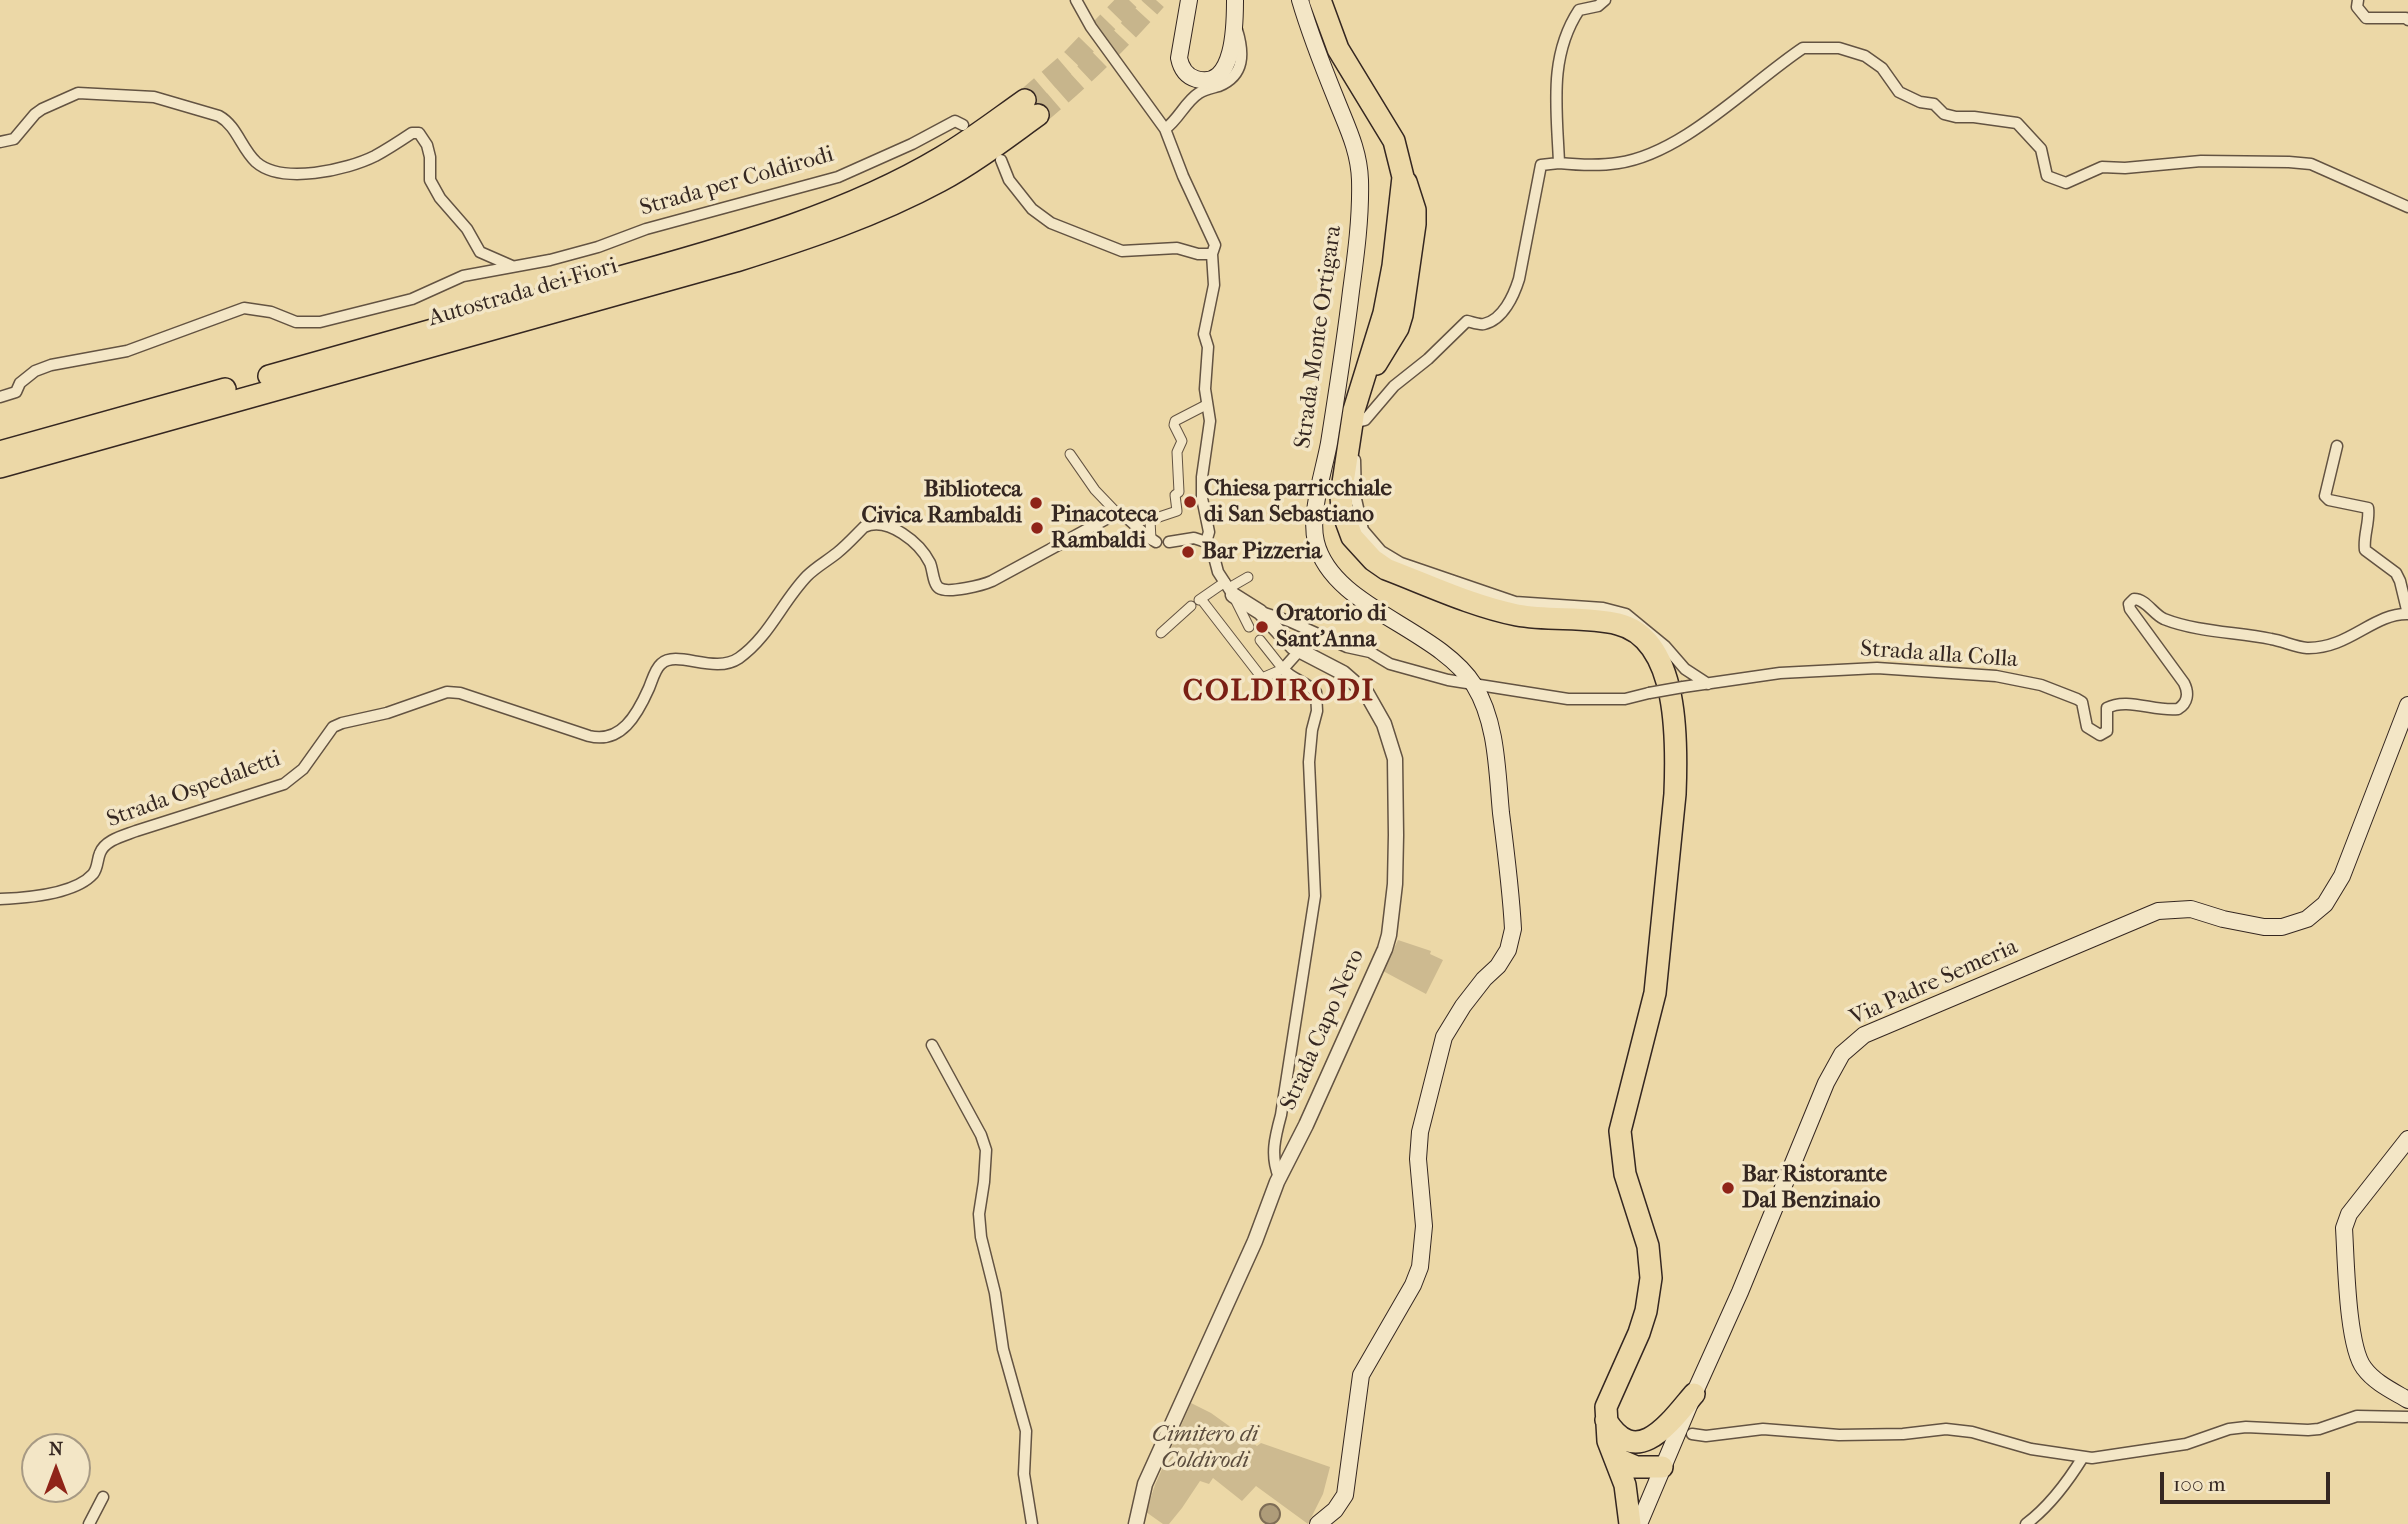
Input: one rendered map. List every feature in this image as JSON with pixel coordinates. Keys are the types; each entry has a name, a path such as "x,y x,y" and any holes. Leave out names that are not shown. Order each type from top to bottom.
{"highway":[{"path":"1320,0 1338,49 1394,141 1415,210 1402,315 1392,339 1362,386 1350,429 1341,496 1342,510 1352,537 1373,560 1386,569 1501,611 1539,618 1605,621 1622,625 1646,639 1661,661 1665,675 1676,765 1656,993 1620,1131 1625,1174 1648,1246 1651,1278 1646,1311 1639,1333 1608,1401 1606,1420 1608,1441 1628,1496 1630,1524"},
{"path":"1327,0 1329,27"},
{"name":"Autostrada dei Fiori","path":"0,452 785,228 837,208 919,170 1031,107 1002,141 942,180 872,214 815,235 736,261 0,467"},
{"path":"1632,1441 1646,1440 1664,1431 1693,1394"},
{"path":"1606,1420 1617,1435 1646,1450 1662,1467"},
{"path":"1615,1458 1636,1467 1662,1467"}],"main road":[{"path":"1189,0 1179,58 1181,66 1191,77 1206,80 1220,74 1227,60 1235,24 1236,0"},
{"name":"Strada Monte Ortigara","path":"1300,0 1309,33 1357,152 1360,178 1356,253 1344,347 1314,530 1323,562 1357,598 1411,630 1452,659 1473,684 1490,726 1513,929 1508,950 1463,1006 1444,1037 1420,1132 1418,1159 1424,1226 1420,1267 1413,1286 1361,1375 1345,1495 1335,1510 1318,1524"},
{"name":"Via Padre Semeria","path":"1639,1524 1693,1394 1735,1304 1826,1083 1842,1054 1864,1035 2158,911 2191,909 2264,927 2283,927 2307,919 2325,904 2342,876 2408,705"},
{"path":"2408,1139 2349,1214 2344,1228 2354,1345 2362,1367 2381,1384 2408,1400"}],"street":[{"path":"1076,0 1091,27 1165,129 1215,245 1212,254 1214,285 1204,334 1208,347 1205,364 1206,405 1210,421 1202,477 1202,498 1209,532 1206,542 1249,627"},
{"path":"1559,163 1555,90 1557,68 1566,35 1579,10 1598,6 1605,0"},
{"path":"2358,0 2357,8 2365,18 2408,20"},
{"path":"1165,129 1201,90 1226,82 1235,74 1240,65 1242,51 1235,24"},
{"path":"1708,684 1685,669 1665,646 1626,614 1603,608 1515,602 1401,563 1381,551 1363,530 1356,499 1354,457 1361,421 1394,386 1428,359 1467,321 1483,324 1493,320 1514,295 1541,165 1619,163 1644,157 1682,138 1803,48 1819,47 1839,48 1865,56 1882,68 1899,92 1920,102 1934,104 1944,114 2017,123 2041,149 2047,176 2056,181 2066,183 2102,167 2125,168 2200,160 2289,162 2311,164 2408,207"},
{"path":"0,142 14,139 42,109 66,97 88,92 154,97 219,116 229,121 257,163 284,174 338,169 362,162 412,134 419,134 427,145 430,180 440,198 467,229 480,252 514,267"},
{"name":"Strada per Coldirodi","path":"0,397 16,392 20,383 35,371 51,365 127,351 244,308 271,312 296,322 320,322 412,299 463,276 586,250 646,229 838,177 912,144 955,121 963,125"},
{"path":"1001,160 1009,180 1032,209 1051,223 1122,251 1177,248 1198,254 1212,254"},
{"path":"1153,541 1150,520 1177,511 1177,453 1182,441 1174,425 1175,421 1206,405"},
{"path":"1329,442 1337,423"},
{"path":"2337,446 2325,496 2329,500 2368,509 2364,530 2365,550 2396,573 2408,614"},
{"path":"1070,454 1095,489 1117,513 1122,513 1153,541"},
{"name":"Strada Ospedaletti","path":"0,899 46,895 83,881 92,876 104,845 113,840 284,784 303,769 333,727 387,713 447,692 460,693 595,738 611,736 631,720 644,700 659,666 672,659 713,666 725,665 738,658 768,631 784,605 807,577 864,527 872,524 879,524 903,534 921,550 931,564 936,584 946,590 981,586 1117,513"},
{"path":"1169,542 1194,538 1206,542"},
{"path":"1161,633 1197,601 1229,589 1248,577"},
{"name":"Strada Capo Nero","path":"1136,1524 1145,1484 1255,1241 1279,1177 1306,1125 1385,949 1395,884 1395,759 1384,724 1367,694 1343,673 1293,647 1260,612 1229,589"},
{"name":"Strada alla Colla","path":"1260,612 1289,621 1347,647 1370,652 1390,664 1448,680 1568,699 1625,699 1649,692 1780,673 1860,667 1996,676 2041,685 2077,699 2081,702 2087,727 2100,735 2107,731 2107,708 2111,705 2129,704 2169,710 2178,709 2187,699 2184,683 2130,609 2129,604 2134,599 2141,600 2162,618 2178,623 2273,639 2304,648 2349,639 2387,617 2408,614"},
{"path":"1197,601 1262,678 1283,669 1300,650"},
{"path":"1261,639 1288,675 1308,684 1316,692 1318,702 1309,762 1315,896 1281,1115 1274,1142 1273,1164 1279,1177"},
{"path":"932,1045 981,1135 986,1150 979,1214 981,1237 996,1302 1003,1349 1026,1431 1024,1474 1032,1524"},
{"path":"1692,1434 1706,1436 1763,1429 1839,1435 1903,1434 1946,1429 1972,1432 2031,1449 2083,1457 2108,1457 2177,1446 2229,1429 2246,1427 2308,1430 2357,1416 2408,1416"},
{"path":"2026,1524 2042,1512 2083,1457"},
{"path":"89,1524 103,1497"}],"green space":[{"path":"1398,940 1431,951 1430,954 1443,960 1426,994 1383,971"},
{"name":"Cimitero di Coldirodi","path":"1191,1403 1211,1413 1257,1446 1261,1443 1330,1467 1323,1494 1308,1524 1256,1486 1242,1501 1213,1478 1209,1484 1200,1481 1169,1524 1163,1524 1146,1512"}],"shaded area":[{"path":"1266,1504 1274,1504 1280,1514 1274,1524 1266,1524 1260,1518 1260,1510"}],"tunnel":[{"path":"1025,100 1069,62 1129,0"},
{"path":"1038,115 1099,60 1156,0"}],"place":[{"name":"Chiesa parricchiale di San Sebastiano","path":"1190,502"},
{"name":"Biblioteca Civica Rambaldi","path":"1036,503"},
{"name":"Pinacoteca Rambaldi","path":"1037,528"},
{"name":"Bar Pizzeria","path":"1188,552"},
{"name":"Oratorio di Sant'Anna","path":"1262,627"},
{"name":"Bar Ristorante Dal Benzinaio","path":"1728,1188"}],"district":[{"name":"COLDIRODI","path":"1279,693"}]}
